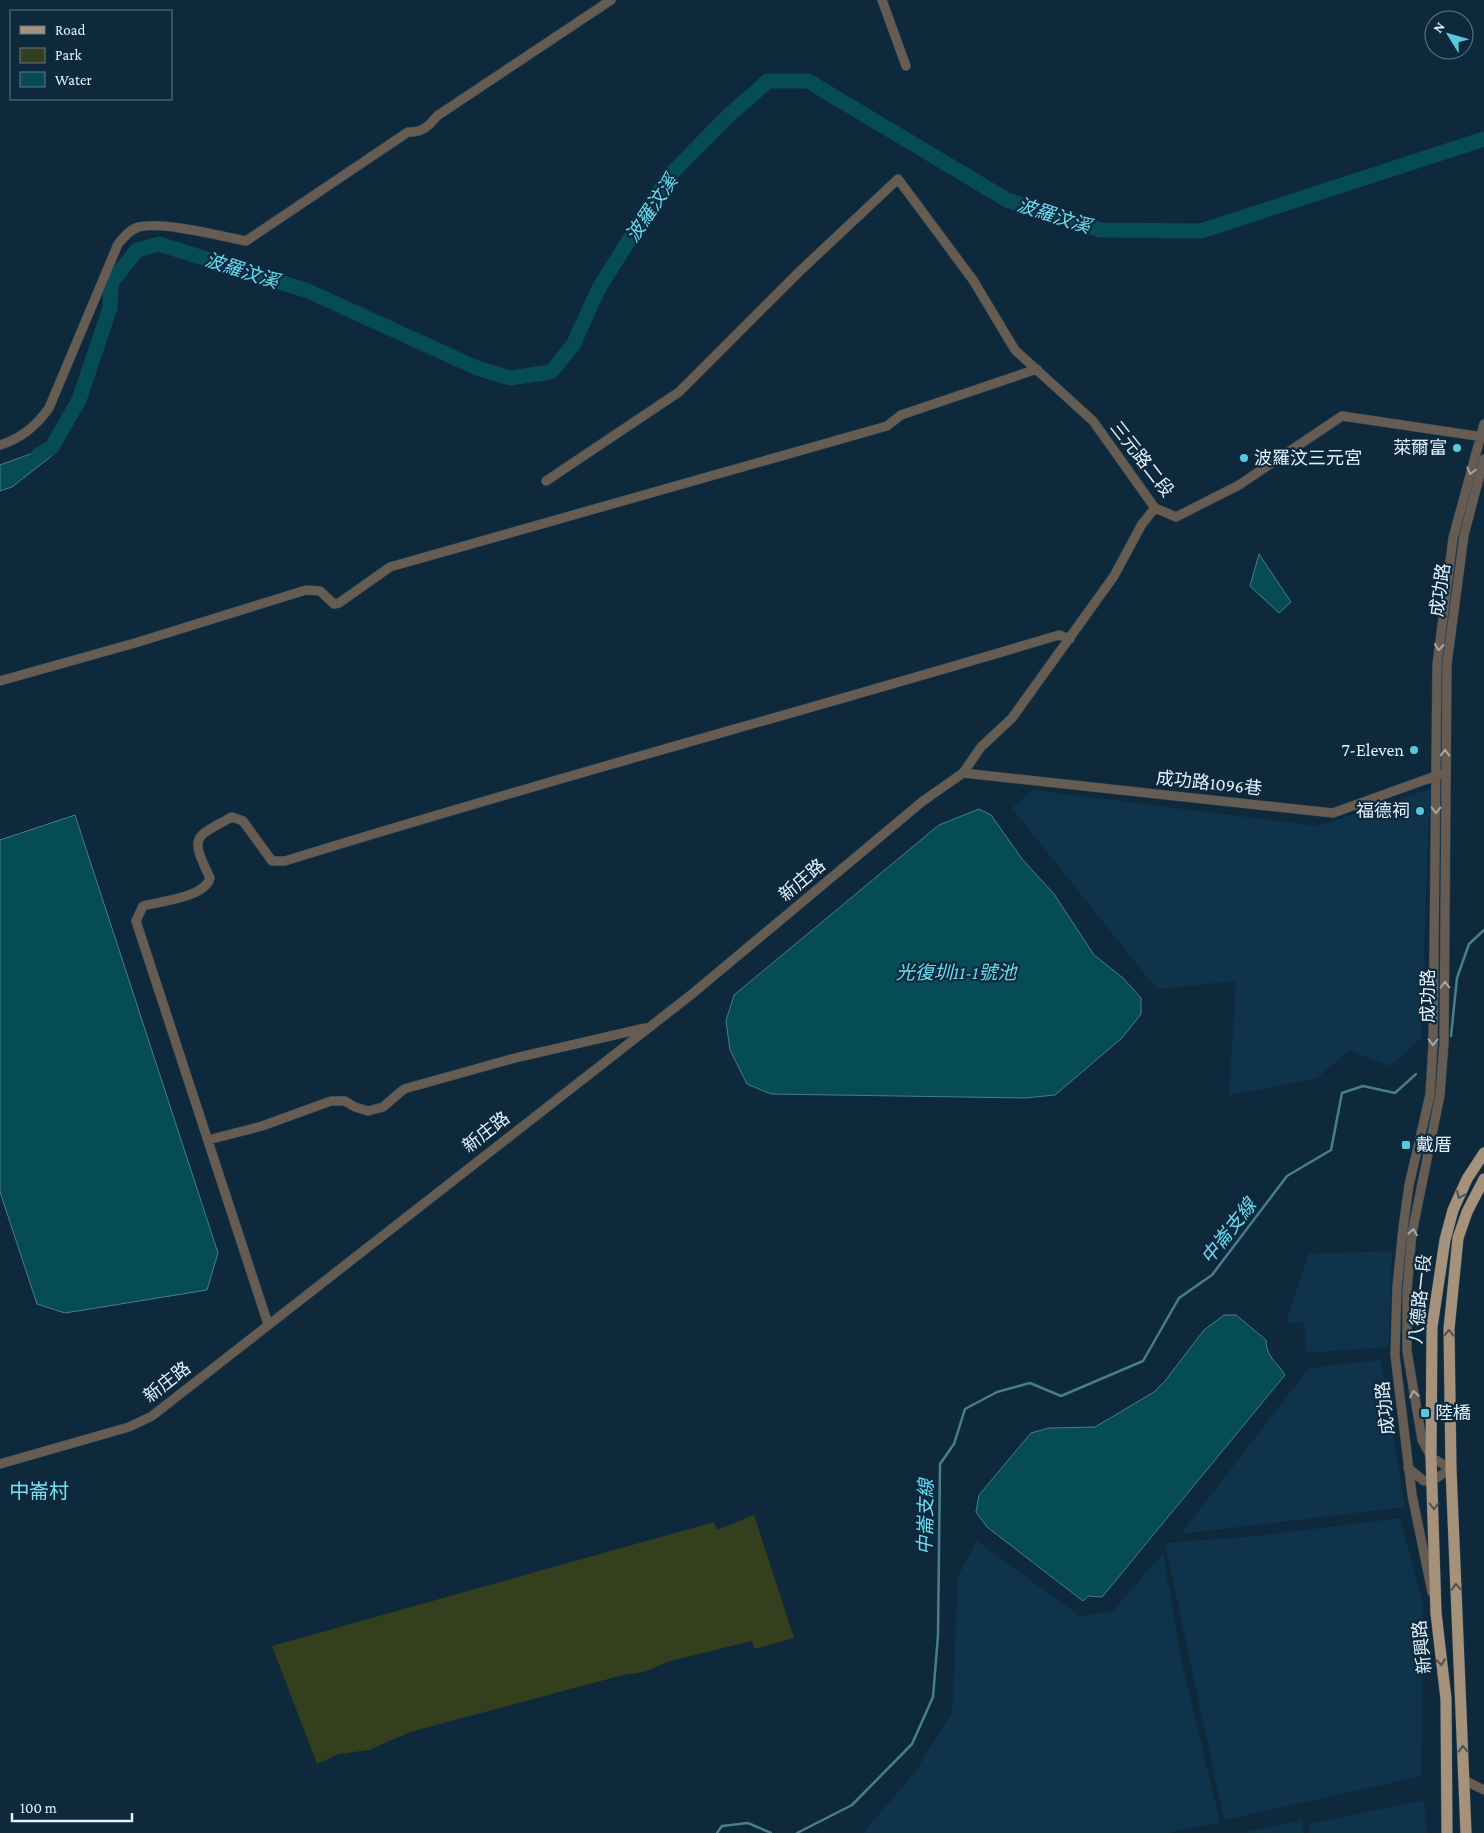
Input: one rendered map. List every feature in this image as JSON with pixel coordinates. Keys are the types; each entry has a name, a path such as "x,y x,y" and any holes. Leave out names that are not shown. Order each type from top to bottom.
{"main road":[{"name":"八德路一段","path":"1431,1457 1432,1327 1445,1240 1453,1210 1468,1179 1484,1153"},
{"name":"八德路一段","path":"1450,1469 1449,1329 1458,1238 1467,1212 1484,1179"},
{"name":"新興路","path":"1431,1457 1436,1614 1446,1699 1447,1833"},
{"name":"新興路","path":"1450,1469 1466,1833"}],"street":[{"path":"0,445 10,442 32,427 50,408 118,244 126,235 138,227 158,227 246,241 408,132 416,133 430,126 437,116 611,0"},
{"path":"882,0 906,66"},
{"name":"三元路二段","path":"546,481 678,392 800,271 898,179 973,280 1016,350 1093,421 1155,508 1176,517 1239,485 1342,416 1482,436"},
{"path":"0,681 135,643 306,590 320,591 334,604 339,603 390,567 887,426 900,415 1037,369"},
{"name":"成功路","path":"1436,1614 1408,1468 1396,1355 1397,1287 1409,1185 1430,1095 1433,1052 1437,665 1453,538 1484,424"},
{"name":"成功路","path":"1431,1457 1422,1440 1407,1351 1407,1291 1412,1233 1440,1095 1444,1044 1447,664 1464,535 1484,459"},
{"path":"963,773 981,747 1012,718 1070,639 1114,576 1142,524 1155,508"},
{"path":"268,1324 136,921 143,906 200,892 208,884 210,878 197,850 201,834 232,817 243,821 272,860 285,860 612,763 871,691 1059,635 1070,639"},
{"name":"成功路1096巷","path":"963,773 1333,813 1435,775 1445,774"},
{"name":"新庄路","path":"0,1464 129,1427 152,1416 692,994 923,801 963,773"},
{"path":"208,1140 262,1126 331,1100 345,1101 355,1107 368,1110 383,1107 404,1089 515,1058 648,1027"},
{"path":"1408,1468 1424,1481 1433,1480 1450,1469 1431,1457"},
{"path":"1464,1780 1484,1790"}],"shaded area":[{"path":"1430,789 1421,1038 1390,1066 1349,1050 1317,1078 1229,1095 1236,981 1157,989 1012,808 1033,790 1318,826"},
{"path":"1392,1251 1389,1347 1306,1353 1304,1322 1286,1323 1308,1254"},
{"path":"1381,1360 1405,1507 1181,1534 1309,1368"},
{"path":"1400,1518 1423,1604 1422,1776 1224,1820 1165,1543 1259,1536"},
{"path":"977,1541 1081,1617 1113,1611 1163,1553 1181,1659 1220,1822 1169,1833 863,1833 915,1772 952,1712 958,1576"},
{"path":"1424,1800 1427,1833 1310,1833 1309,1824"},
{"path":"1302,1820 1304,1833 1243,1833"}],"green space":[{"path":"754,1515 794,1638 754,1649 752,1641 670,1661 644,1672 623,1675 410,1732 369,1750 339,1754 317,1764 272,1646 714,1522 717,1530"}],"water":[{"path":"54,440 54,454 12,487 0,491 0,465 33,453"},
{"path":"1259,554 1291,602 1279,613 1250,586"},
{"name":"光復圳11-1號池","path":"979,809 991,815 1022,859 1054,894 1094,955 1123,978 1141,998 1141,1014 1122,1038 1055,1095 1025,1098 771,1094 747,1084 730,1050 726,1021 734,995 939,825"},
{"path":"75,815 218,1253 207,1290 65,1313 37,1304 0,1192 0,840"},
{"path":"1224,1315 1236,1315 1266,1340 1266,1346 1270,1355 1285,1375 1102,1597 1088,1596 1083,1601 987,1527 976,1512 979,1495 1031,1433 1049,1428 1095,1427 1154,1392 1165,1381 1204,1330"}],"waterway":[{"name":"波羅汶溪","path":"38,455 52,447 79,400 110,308 111,283 137,250 159,244 308,291 477,368 510,378 551,372 573,345 599,288 669,176 728,116 768,81 808,81 1007,200 1101,230 1201,231 1484,139"},
{"path":"1451,1036 1457,978 1469,944 1484,930"},
{"name":"中崙支線","path":"797,1833 852,1805 912,1744 933,1697 938,1635 940,1464 954,1444 965,1409 997,1392 1030,1383 1061,1396 1143,1361 1179,1298 1212,1275 1287,1176 1331,1150 1342,1093 1363,1086 1395,1093 1416,1074"},
{"name":"中崙支線","path":"717,1833 722,1826 748,1823 771,1833"}],"place":[{"name":"萊爾富","path":"1457,448"},
{"name":"波羅汶三元宮","path":"1244,458"},
{"name":"7-Eleven","path":"1414,750"},
{"name":"福德祠","path":"1420,811"},
{"name":"戴厝","path":"1406,1145"},
{"name":"陸橋","path":"1425,1413"}],"district":[{"name":"中崙村","path":"39,1491"}]}
